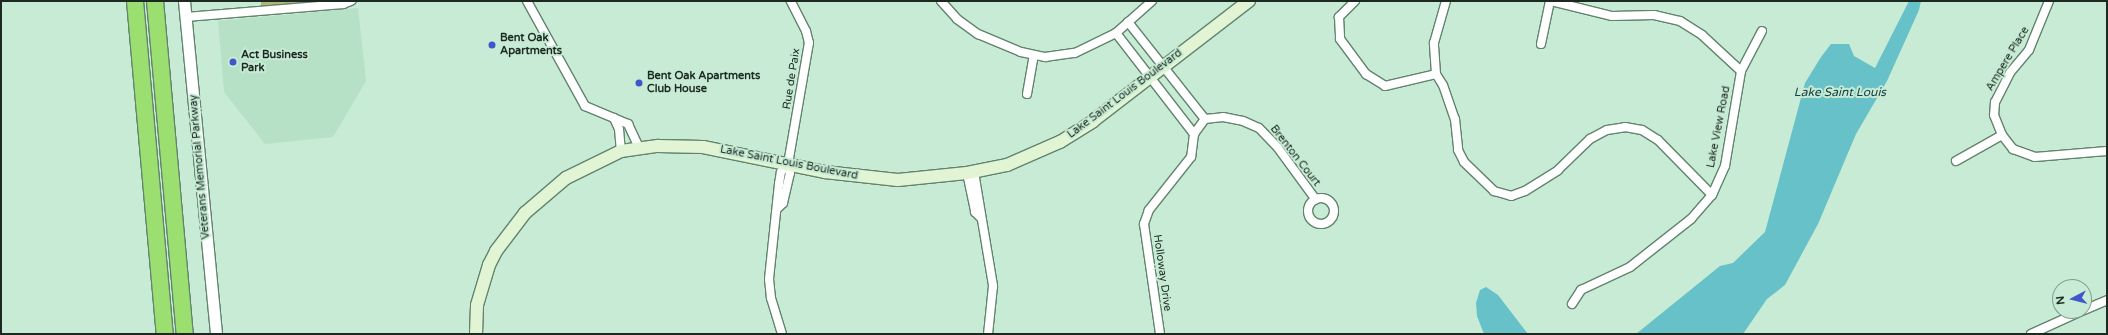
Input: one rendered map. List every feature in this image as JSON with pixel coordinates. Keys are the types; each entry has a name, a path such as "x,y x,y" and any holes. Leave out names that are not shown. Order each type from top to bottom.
{"highway":[{"path":"135,1 164,334"},
{"path":"155,1 185,334"}],"main road":[{"name":"Lake Saint Louis Boulevard","path":"476,334 482,284 496,251 520,219 566,178 621,151 680,145 703,147 825,172 898,180 971,173 1008,165 1060,142 1151,77 1249,1"}],"street":[{"name":"Veterans Memorial Parkway","path":"184,1 216,334"},
{"path":"186,17 343,4 351,1"},
{"path":"527,1 585,106 628,124 639,148"},
{"name":"Rue de Paix","path":"782,334 771,298 769,279 778,208 776,201 780,178 788,164 809,43 806,31 791,1"},
{"path":"941,1 957,19 978,34 1034,56 1059,56 1075,53 1116,32 1152,1"},
{"path":"1354,1 1339,17 1338,32 1340,39 1366,74 1386,86 1436,74"},
{"path":"1446,1 1434,43 1436,74 1443,85 1455,119 1458,150 1464,162 1494,192 1511,196 1525,191 1558,170 1590,139 1607,130 1625,127 1642,130 1658,140 1712,195"},
{"path":"1541,44 1550,1 1612,16 1654,15 1680,21 1702,35 1741,72"},
{"name":"Ampere Place","path":"2049,1 2029,50 2010,73 1995,102 1994,115 2002,135 2012,149 2035,157 2107,151"},
{"path":"1116,32 1194,134 1205,119 1128,22"},
{"name":"Lake View Road","path":"1572,304 1581,290 1630,268 1691,219 1712,195 1725,166 1741,72 1762,31"},
{"path":"1027,94 1034,56"},
{"name":"Brenton Court","path":"1205,119 1223,117 1243,121 1259,128 1278,148 1316,200"},
{"path":"614,118 619,129 621,151"},
{"name":"Holloway Drive","path":"1160,334 1144,224 1149,210 1191,158 1195,141 1194,134"},
{"path":"1956,161 2002,135"},
{"path":"971,173 975,212 980,218 992,286 988,334"},
{"path":"2092,307 2107,300"},
{"path":"2031,334 2065,319"}],"shaded area":[{"path":"261,1 317,1 261,6"},
{"path":"358,8 366,81 333,137 265,144 224,92 218,21"}],"water":[{"name":"Lake Saint Louis","path":"1909,1 1921,1 1919,10 1887,81 1856,134 1818,224 1785,285 1767,299 1743,334 1636,334 1720,266 1733,263 1765,232 1805,83 1821,57 1831,44 1849,44 1854,56 1875,68"},
{"path":"1486,287 1498,295 1528,334 1484,334 1477,316 1476,303 1480,290"}],"place":[{"name":"Bent Oak Apartments","path":"492,45"},
{"name":"Act Business Park","path":"233,62"},
{"name":"Bent Oak Apartments Club House","path":"639,83"}]}
